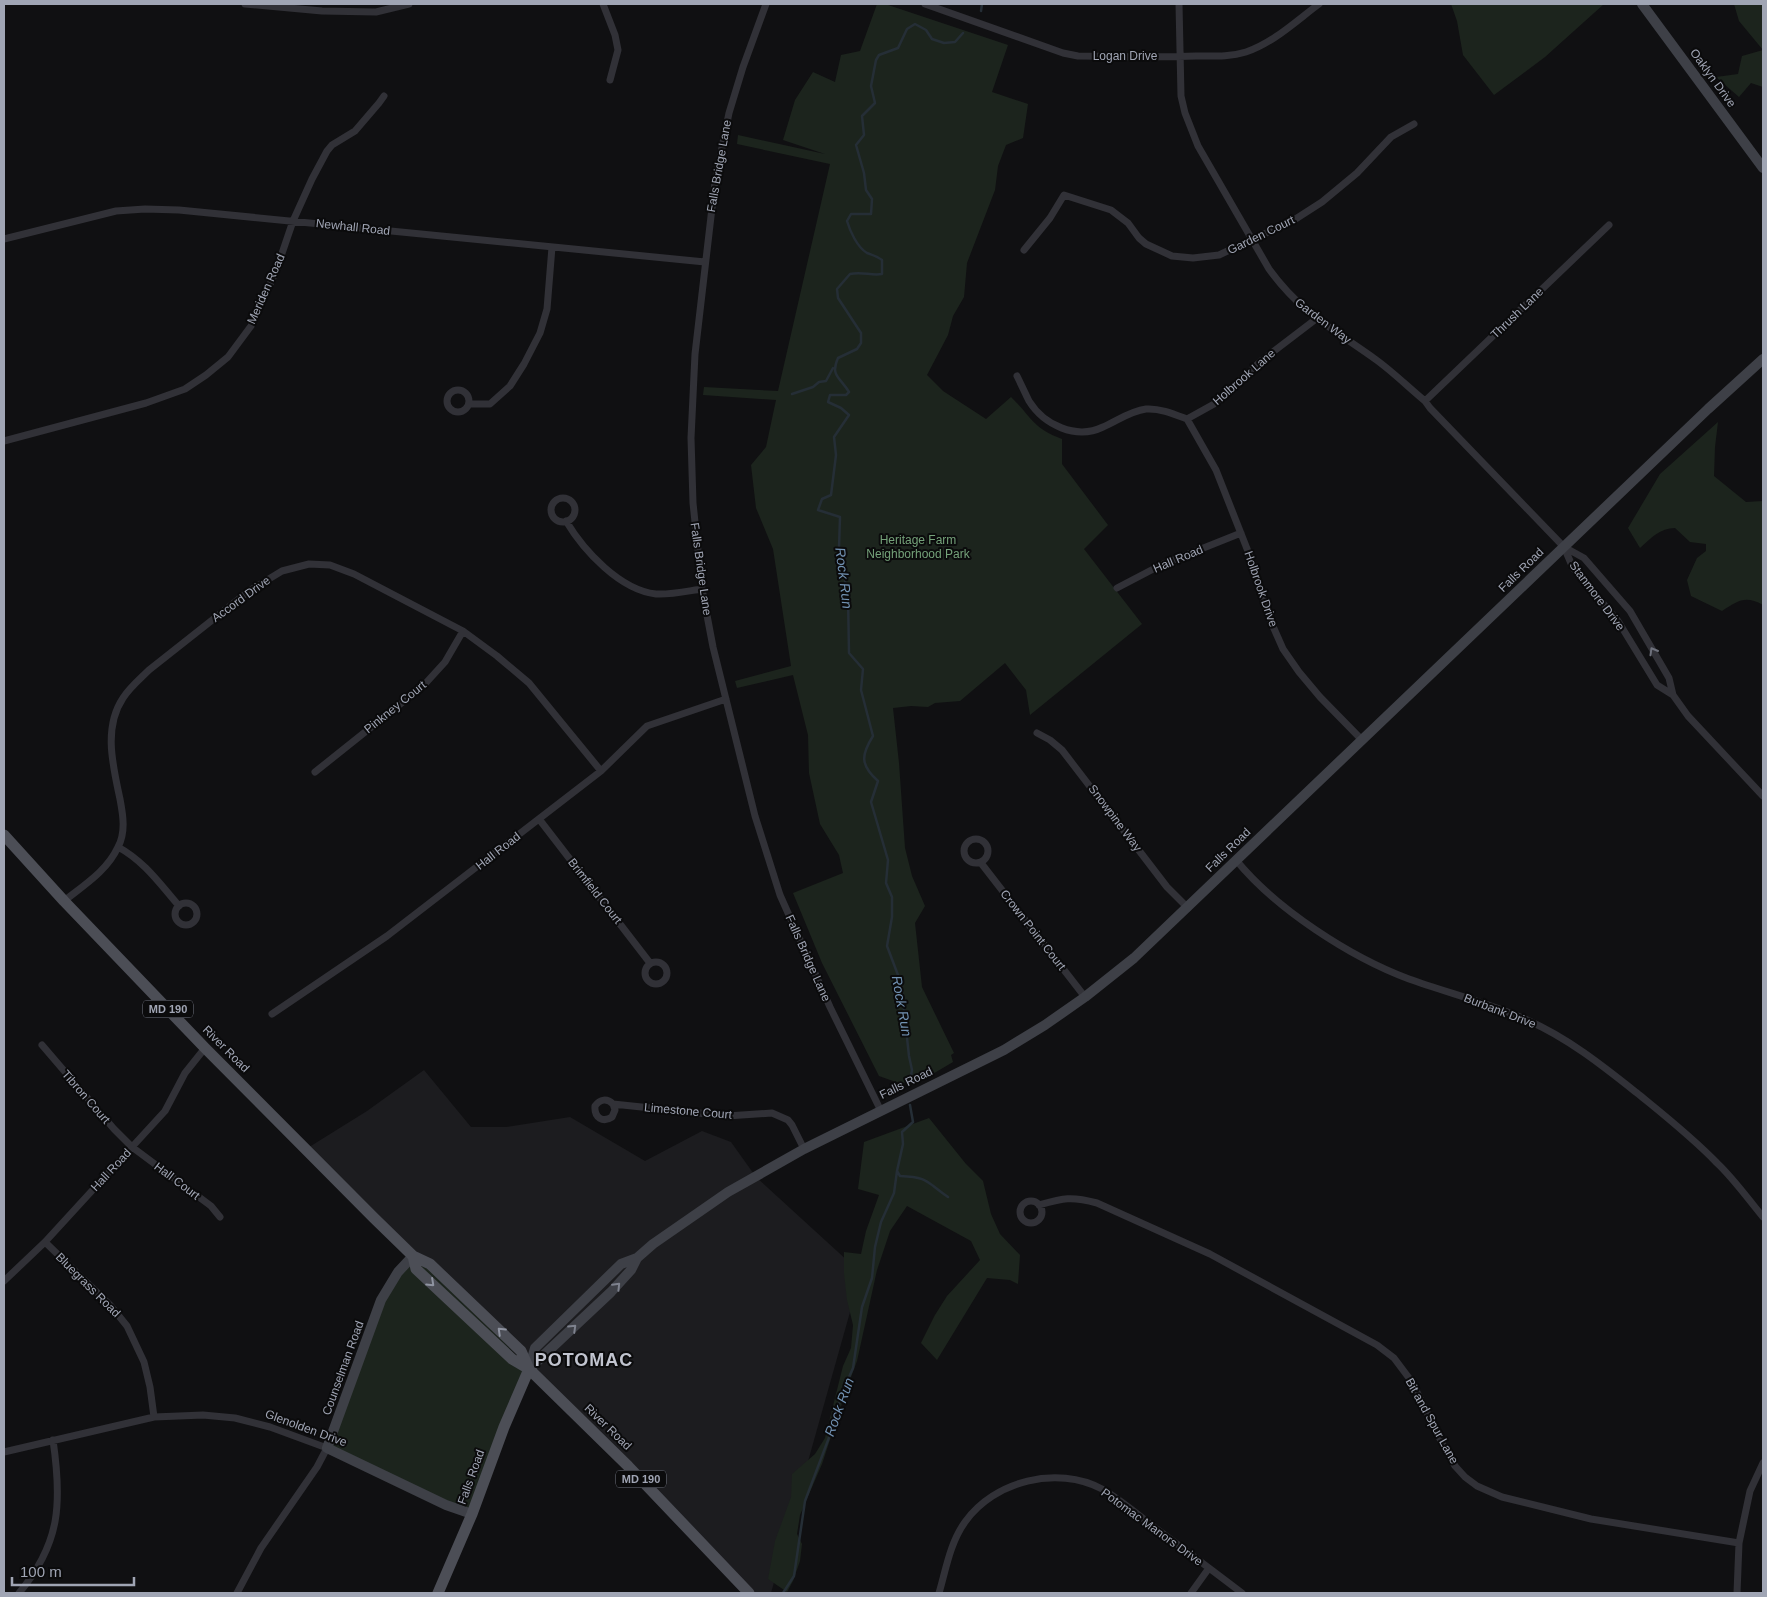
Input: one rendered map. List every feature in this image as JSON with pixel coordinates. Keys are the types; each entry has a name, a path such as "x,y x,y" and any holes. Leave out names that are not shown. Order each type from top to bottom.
{"main road":[{"name":"Oaklyn Drive","path":"1642,4 1763,168"},
{"name":"Falls Road","path":"438,1593 472,1514 504,1427 529,1370 611,1292 632,1270 637,1258 653,1244 728,1192 804,1149 1004,1050 1085,998 1134,958 1188,908 1236,860 1720,398 1740,383 1763,359"},
{"name":"River Road","path":"4,835 64,901 205,1048 374,1218 413,1256 430,1264 521,1351 529,1370 628,1466 749,1593"},
{"name":"Counselman Road","path":"327,1448 382,1300 398,1272 413,1256"},
{"name":"Glenolden Drive","path":"327,1448 446,1505 472,1514"}],"street":[{"path":"245,4 322,11 376,12 409,4"},
{"path":"603,4 618,50 610,80"},
{"name":"Falls Bridge Lane","path":"766,4 743,67 729,113 715,182 695,354 691,438 692,503 702,589 713,647 755,816 780,895 830,1007 880,1111"},
{"name":"Logan Drive","path":"925,4 1063,53 1078,56 1180,57 1229,55 1245,52 1278,34 1319,4"},
{"name":"Garden Way","path":"1179,4 1181,96 1190,128 1198,146 1269,269 1296,302 1316,319 1377,360 1425,401 1564,548"},
{"name":"Meriden Road","path":"4,441 146,403 185,389 228,357 251,326 276,271 293,221 327,151 332,145 355,131 384,96"},
{"name":"Garden Court","path":"1024,250 1050,218 1064,195 1111,210 1128,223 1146,244 1172,256 1193,258 1219,255 1294,220 1322,202 1357,173 1391,137 1414,124"},
{"name":"Newhall Road","path":"4,238 116,212 145,209 179,210 705,262"},
{"name":"Thrush Lane","path":"1425,401 1610,225"},
{"path":"469,404 490,404 510,386 524,364 544,321 552,247"},
{"name":"Holbrook Lane","path":"1187,419 1214,404 1260,360 1316,319"},
{"path":"1017,376 1030,401 1038,411 1055,425 1068,430 1081,432 1095,430 1128,414 1146,409 1168,412 1187,419"},
{"name":"Holbrook Drive","path":"1187,419 1216,470 1253,564 1268,615 1283,649 1320,697 1362,740"},
{"path":"566,521 577,539 615,577 628,585 642,591 658,594 702,589"},
{"name":"Hall Road","path":"1117,588 1161,565 1241,533"},
{"name":"Stanmore Drive","path":"1564,548 1573,568 1618,620 1657,685 1673,695"},
{"name":"Stanmore Drive","path":"1564,548 1584,558 1630,611 1669,678 1673,695 1688,716 1763,796"},
{"name":"Accord Drive","path":"64,901 100,872 118,847 123,831 123,816 112,763 110,742 114,719 122,699 149,670 249,591 282,571 308,564 330,565 354,574 463,631 529,683 601,771"},
{"name":"Pinkney Court","path":"315,772 424,685 445,662 463,631"},
{"name":"Hall Road","path":"272,1014 386,936 539,819 601,771 647,726 726,699"},
{"name":"Snowpine Way","path":"1037,733 1050,740 1062,750 1167,887 1188,908"},
{"name":"Brimfield Court","path":"539,819 650,963"},
{"path":"118,847 134,856 145,866 179,906"},
{"name":"Burbank Drive","path":"1236,860 1249,876 1290,910 1318,931 1350,951 1408,978 1529,1020 1574,1045 1675,1124 1718,1163 1763,1218"},
{"name":"Crown Point Court","path":"981,863 1085,998"},
{"name":"Tibron Court","path":"42,1045 114,1129 132,1147"},
{"name":"Hall Road","path":"4,1282 45,1242 165,1111 185,1073 205,1048"},
{"name":"Limestone Court","path":"613,1104 727,1116 772,1113 788,1120 804,1149"},
{"name":"Hall Court","path":"132,1147 211,1206 220,1217"},
{"name":"Bit and Spur Lane","path":"1039,1204 1066,1197 1097,1203 1206,1252 1377,1345 1394,1358 1412,1382 1428,1411 1439,1439 1451,1459 1465,1477 1477,1486 1502,1497 1591,1519 1740,1542"},
{"name":"Bluegrass Road","path":"45,1242 110,1305 128,1326 144,1362 154,1417"},
{"name":"Glenolden Drive","path":"4,1452 154,1417 203,1415 235,1418 270,1426 327,1448"},
{"path":"19,1593 40,1564 55,1526 58,1502 58,1476 53,1440"},
{"name":"Counselman Road","path":"237,1593 261,1548 327,1448"},
{"path":"1737,1593 1740,1542 1750,1491 1763,1463"},
{"name":"Potomac Manors Drive","path":"939,1593 951,1548 965,1523 975,1511 993,1496 1013,1485 1048,1478 1080,1481 1101,1489 1124,1504 1242,1593"},
{"path":"1190,1593 1209,1568"}],"shaded area":[{"path":"424,1070 471,1127 506,1127 570,1117 645,1161 702,1131 731,1142 756,1177 861,1273 771,1593 749,1593 529,1369 431,1264 413,1256 306,1149 367,1111"}],"green space":[{"name":"Heritage Farm Neighborhood Park","path":"877,4 885,4 1008,45 992,92 1028,104 1023,138 1006,145 998,166 995,190 967,263 964,297 953,316 948,335 927,375 943,391 986,419 1011,397 1038,426 1062,439 1062,464 1108,525 1084,549 1142,624 1030,715 1026,690 1005,663 960,701 935,703 928,707 893,708 905,848 912,876 925,906 915,923 922,987 954,1053 951,1055 953,1062 931,1075 897,1085 893,1081 879,1076 822,963 793,893 843,873 839,855 820,824 809,773 808,735 793,675 737,688 735,681 791,666 773,549 756,508 751,465 766,447 776,400 703,395 704,387 778,391 830,164 737,144 738,135 825,154 783,140 795,100 813,72 835,82 841,55 860,51"},
{"path":"1451,4 1604,4 1545,57 1494,95 1463,55 1457,21"},
{"path":"1734,4 1763,4 1763,50 1739,21"},
{"path":"1763,50 1763,87 1751,83 1739,97 1716,77 1738,74 1742,56"},
{"path":"1718,422 1714,476 1746,502 1763,501 1763,605 1751,600 1742,600 1722,611 1691,596 1687,580 1697,558 1706,551 1706,544 1690,542 1675,528 1670,528 1652,537 1640,548 1628,528 1660,474"},
{"path":"929,1118 966,1164 983,1181 991,1214 1000,1234 1020,1255 1018,1284 1010,1280 987,1278 937,1360 921,1343 947,1296 980,1260 971,1241 907,1206 890,1231 877,1270 857,1361 822,1464 800,1515 797,1534 802,1544 800,1561 787,1592 768,1579 775,1541 791,1497 792,1474 815,1454 825,1438 843,1366 851,1348 853,1325 847,1300 844,1252 861,1254 866,1231 879,1195 858,1189 864,1142"},
{"path":"413,1256 430,1264 529,1369 472,1514 327,1448 381,1300"}],"waterway":[{"name":"Rock Run","path":"981,11 982,4"},
{"name":"Rock Run","path":"909,1086 912,1070 901,983 887,946 892,917 892,897 886,883 888,860 871,802 878,781 868,770 864,760 866,749 873,736 861,690 863,669 849,653 848,596 839,548 840,517 818,510 822,499 831,495 836,455 834,437 849,415 841,408 828,402 830,395 846,395 849,392 837,376 836,364 838,358 857,349 861,343 861,333 838,298 837,289 850,274 882,274 882,260 867,253 860,247 847,221 851,214 871,214 872,199 866,190 864,173 856,145 864,135 862,116 875,103 871,86 876,60 879,55 898,48 907,29 915,24 926,30 932,39 944,43 955,42 963,33"},
{"path":"792,394 813,387 819,382 826,381 833,368"},
{"name":"Rock Run","path":"783,1593 794,1576 805,1501 833,1427 842,1393 853,1368 862,1307 872,1278 875,1247 881,1222 894,1193 903,1144 902,1132 913,1122 910,1105"},
{"path":"897,1171 900,1176 927,1181 948,1197"}],"district":[{"name":"POTOMAC","path":"584,1360"}]}
